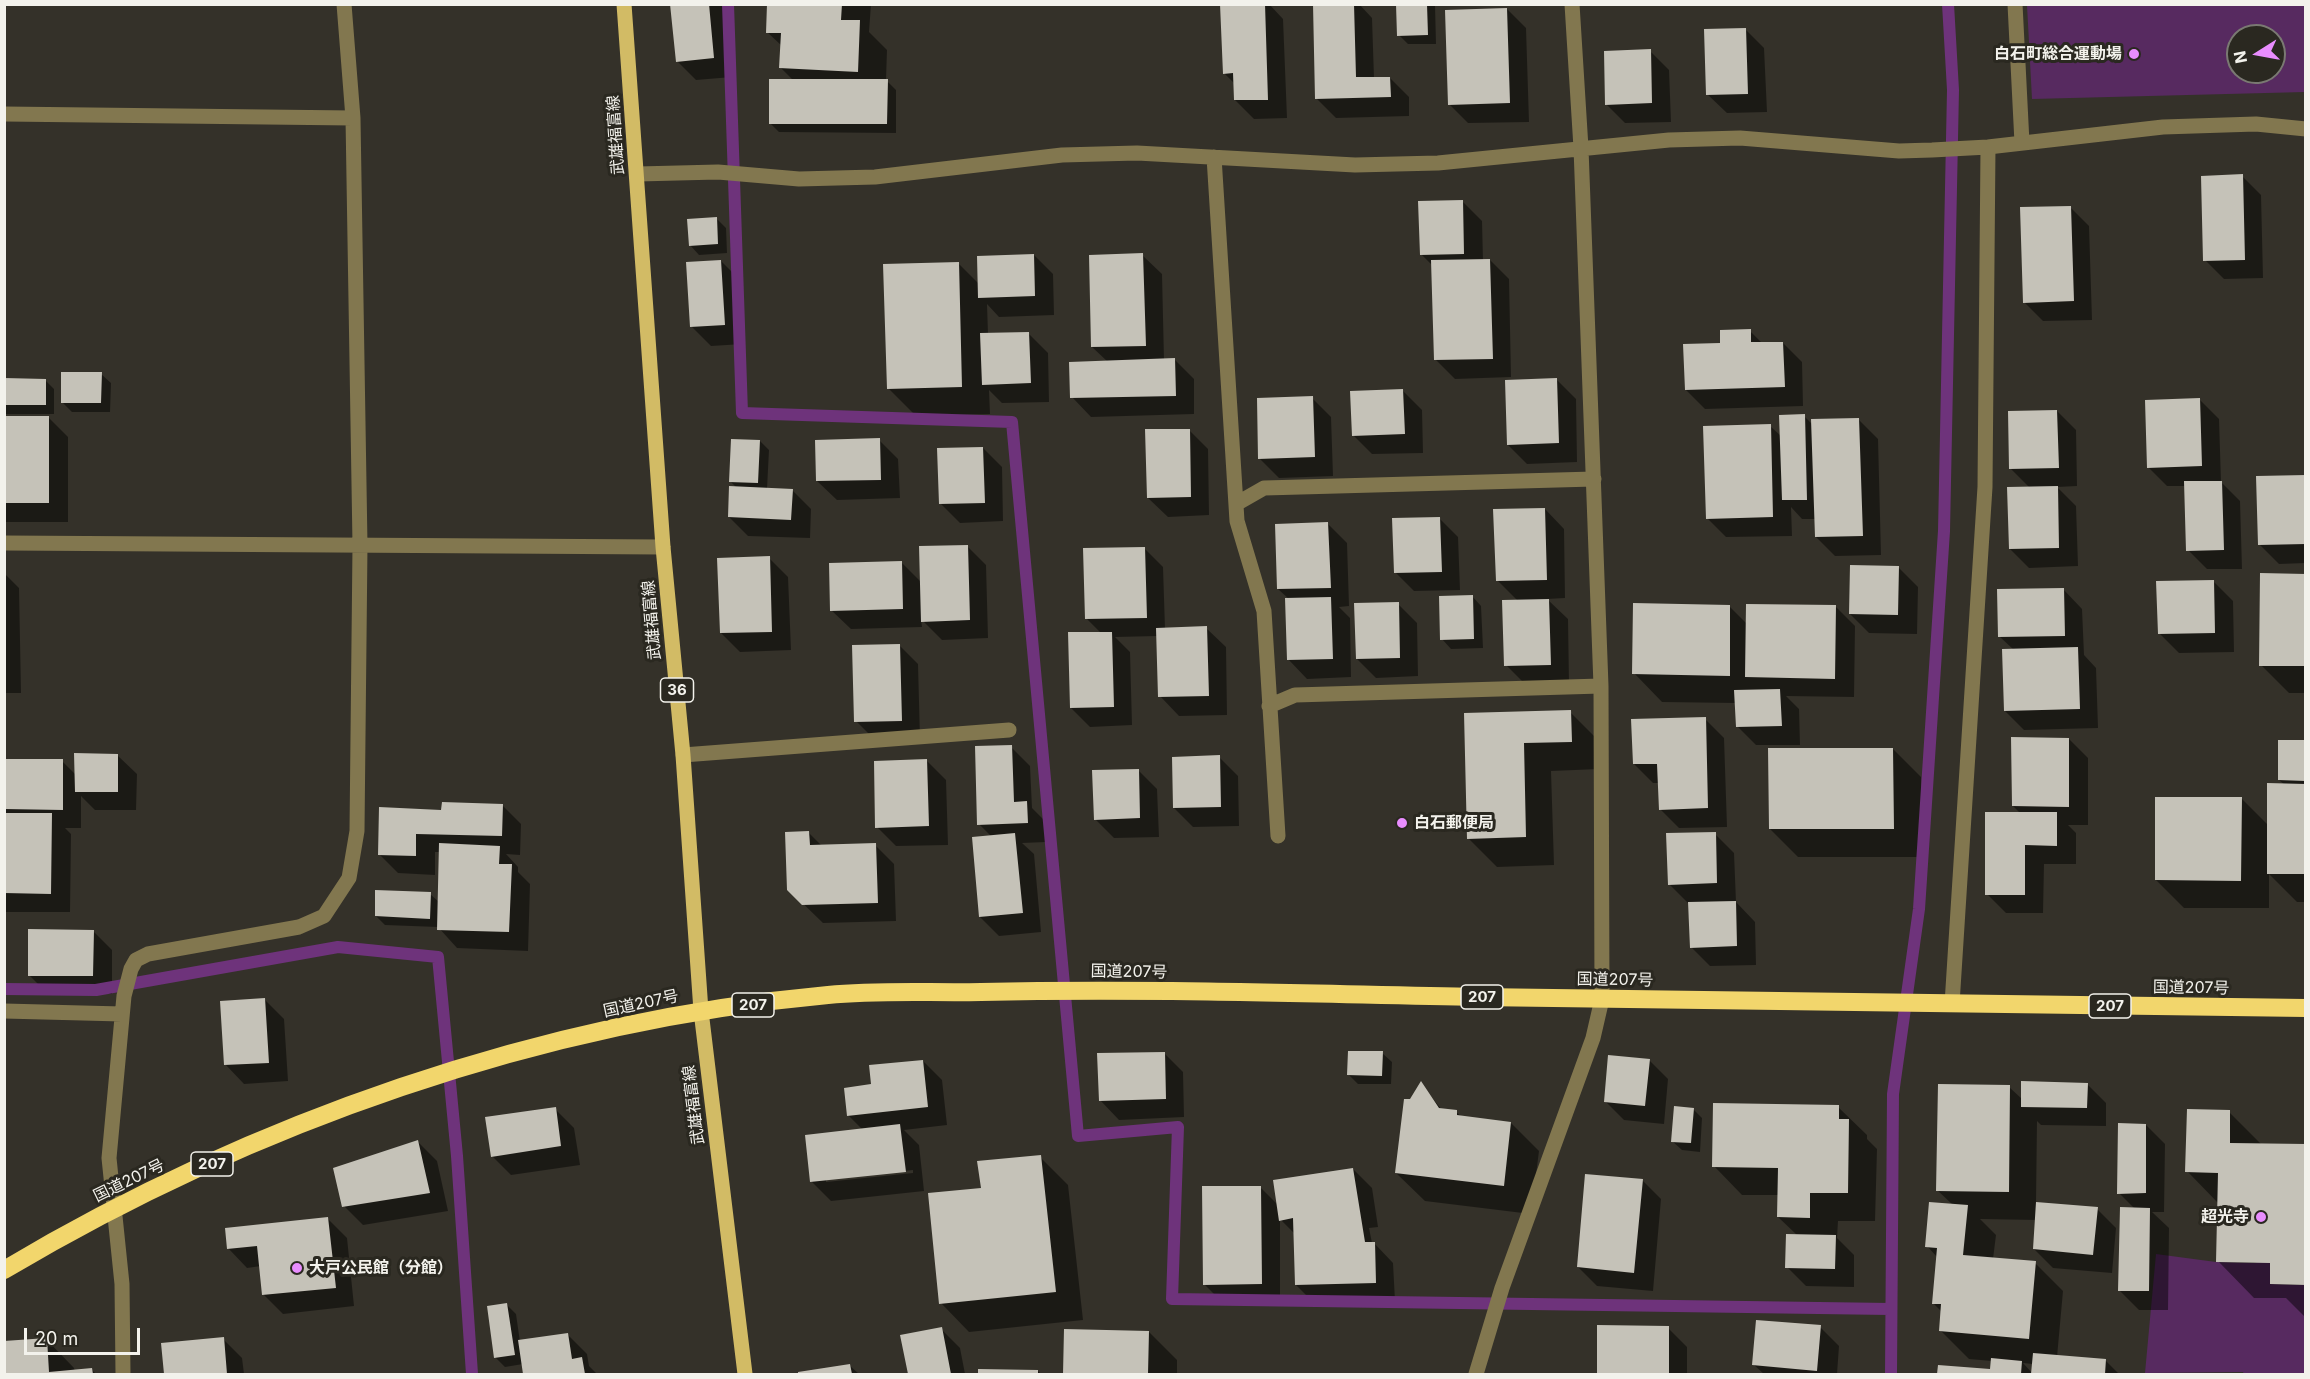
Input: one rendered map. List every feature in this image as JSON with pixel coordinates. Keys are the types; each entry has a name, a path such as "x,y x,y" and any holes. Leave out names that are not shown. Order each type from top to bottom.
{"highway":[{"name":"国道207号","path":"4,1270 113,1209 282,1131 467,1065 555,1041 701,1011 832,995 1082,990 1882,1004 2306,1008"}],"main road":[{"name":"武雄福富線","path":"624,4 663,547 683,754 701,1011 745,1374"}],"street":[{"path":"123,1374 122,1284 109,1158 124,996 131,969 136,960 148,954 299,927 324,916 349,878 357,831 360,545 353,118 344,4"},
{"path":"1476,1374 1502,1288 1593,1038 1602,999 1601,686 1581,148 1572,4"},
{"path":"2015,4 2022,143"},
{"path":"4,114 353,118"},
{"path":"638,174 718,172 799,179 875,177 1062,155 1137,153 1355,165 1438,163 1669,140 1740,138 1899,151 1988,147 2163,127 2256,124 2306,129"},
{"path":"1952,1004 1985,487 1988,147"},
{"path":"1214,157 1237,521 1263,611 1278,836"},
{"path":"1236,504 1264,488 1594,479"},
{"path":"4,543 663,547"},
{"path":"1269,706 1295,695 1601,686"},
{"path":"683,754 1009,730"},
{"path":"4,1011 122,1014"}],"shaded area":[{"name":"白石町総合運動場","path":"2027,5 2305,5 2305,92 2032,99"},
{"path":"2271,1232 2270,1284 2305,1285 2305,1374 2145,1373 2156,1254 2216,1262 2256,1263"}],"building":[{"path":"670,4 709,4 714,58 676,62"},
{"path":"767,4 842,4 841,20 860,20 858,72 779,68 781,33 766,33"},
{"path":"1220,4 1265,4 1268,100 1234,100 1233,73 1223,74"},
{"path":"1313,4 1354,4 1356,77 1390,77 1391,97 1315,99"},
{"path":"1396,4 1427,4 1428,35 1397,36"},
{"path":"1507,8 1510,103 1448,105 1445,10"},
{"path":"1746,28 1748,94 1706,95 1704,29"},
{"path":"1651,49 1652,103 1605,105 1604,51"},
{"path":"769,79 888,79 887,124 769,124"},
{"path":"2243,174 2245,260 2203,261 2201,176"},
{"path":"1463,200 1464,254 1420,255 1418,201"},
{"path":"2071,206 2074,301 2023,303 2020,207"},
{"path":"717,217 718,244 689,246 687,219"},
{"path":"1143,253 1146,346 1091,347 1089,255"},
{"path":"1034,254 1035,296 978,298 977,256"},
{"path":"1490,259 1493,359 1434,360 1431,260"},
{"path":"721,260 725,325 690,327 686,262"},
{"path":"959,262 962,387 887,389 883,264"},
{"path":"1751,329 1751,342 1783,342 1785,387 1685,390 1683,344 1720,343 1720,330"},
{"path":"1029,332 1031,383 982,385 980,333"},
{"path":"1175,358 1176,396 1070,398 1069,362"},
{"path":"61,372 102,372 101,403 61,403"},
{"path":"4,378 46,379 46,405 4,405"},
{"path":"1557,378 1559,443 1507,445 1505,380"},
{"path":"1403,389 1405,434 1352,436 1350,391"},
{"path":"1313,396 1315,457 1258,459 1257,398"},
{"path":"2200,398 2202,466 2147,468 2145,400"},
{"path":"2057,410 2059,468 2009,469 2008,411"},
{"path":"1805,414 1807,500 1782,500 1779,415"},
{"path":"4,416 49,416 49,503 4,503"},
{"path":"1859,418 1863,536 1815,537 1811,419"},
{"path":"1771,424 1773,517 1706,519 1703,426"},
{"path":"1145,429 1190,429 1191,497 1147,498"},
{"path":"880,438 881,480 816,481 815,440"},
{"path":"731,439 760,440 758,483 729,482"},
{"path":"983,447 985,503 939,504 937,448"},
{"path":"2306,475 2306,544 2258,545 2256,476"},
{"path":"2184,481 2222,481 2224,550 2186,551"},
{"path":"729,486 793,489 791,520 728,517"},
{"path":"2058,486 2059,548 2009,549 2007,487"},
{"path":"1545,508 1547,580 1496,581 1493,509"},
{"path":"1440,517 1442,572 1394,573 1392,518"},
{"path":"1328,522 1331,588 1277,589 1275,524"},
{"path":"968,545 970,620 921,622 919,546"},
{"path":"1145,547 1147,618 1085,619 1083,548"},
{"path":"770,556 772,632 720,633 717,558"},
{"path":"902,561 903,609 830,611 829,563"},
{"path":"1850,565 1899,566 1898,615 1849,614"},
{"path":"2260,573 2306,574 2306,666 2259,666"},
{"path":"2214,580 2215,633 2158,634 2156,581"},
{"path":"2064,588 2065,636 1998,637 1997,589"},
{"path":"1473,595 1474,639 1440,640 1439,596"},
{"path":"1331,597 1333,659 1287,660 1285,598"},
{"path":"1549,599 1551,665 1504,666 1502,600"},
{"path":"1399,602 1400,658 1356,659 1354,603"},
{"path":"1633,603 1730,605 1730,676 1632,674"},
{"path":"1746,604 1836,605 1835,679 1745,677"},
{"path":"1207,626 1209,696 1158,697 1156,628"},
{"path":"1068,632 1112,632 1114,707 1070,708"},
{"path":"900,644 902,721 854,722 852,645"},
{"path":"2078,647 2080,709 2004,711 2002,649"},
{"path":"1780,689 1782,726 1736,727 1734,690"},
{"path":"1571,710 1572,742 1524,743 1526,837 1467,839 1464,713"},
{"path":"1706,717 1708,808 1659,810 1657,764 1633,764 1631,719"},
{"path":"2011,737 2069,738 2069,807 2012,806"},
{"path":"2278,740 2306,740 2306,781 2278,780"},
{"path":"1012,745 1014,802 1027,801 1028,823 977,825 975,746"},
{"path":"1768,748 1893,748 1894,829 1769,829"},
{"path":"74,753 118,754 118,792 75,792"},
{"path":"1220,755 1221,807 1173,808 1172,757"},
{"path":"4,759 63,759 63,810 4,809"},
{"path":"927,759 929,826 875,828 874,761"},
{"path":"1139,769 1140,818 1094,820 1092,770"},
{"path":"2267,783 2306,784 2306,874 2267,874"},
{"path":"2155,797 2242,797 2241,881 2155,880"},
{"path":"442,802 503,804 502,836 416,834 416,856 378,855 379,807 441,810"},
{"path":"1985,812 2057,812 2057,846 2025,845 2025,895 1985,895"},
{"path":"4,813 52,813 51,894 4,893"},
{"path":"809,831 810,845 876,843 878,903 802,905 787,890 785,832"},
{"path":"1716,832 1717,883 1668,885 1666,833"},
{"path":"1015,833 1023,913 979,917 972,837"},
{"path":"439,843 500,846 499,864 512,864 509,932 437,930"},
{"path":"375,890 431,892 430,919 375,916"},
{"path":"1736,901 1737,946 1690,948 1688,902"},
{"path":"28,929 94,930 93,976 28,976"},
{"path":"265,998 269,1063 224,1065 220,1001"},
{"path":"1348,1051 1383,1051 1382,1076 1347,1075"},
{"path":"1165,1052 1166,1099 1099,1101 1097,1053"},
{"path":"1608,1055 1650,1059 1645,1106 1604,1102"},
{"path":"923,1060 928,1107 847,1116 844,1088 871,1084 869,1065"},
{"path":"1421,1081 1439,1108 1457,1110 1457,1115 1511,1122 1504,1186 1395,1173 1404,1099 1410,1099"},
{"path":"2021,1081 2088,1083 2087,1108 2021,1107"},
{"path":"1938,1084 2010,1085 2009,1192 1936,1191"},
{"path":"1713,1103 1839,1105 1839,1119 1849,1119 1848,1193 1810,1193 1810,1218 1777,1217 1778,1168 1712,1167"},
{"path":"1674,1106 1694,1108 1691,1143 1671,1142"},
{"path":"556,1107 561,1146 491,1157 485,1117"},
{"name":"超光寺","path":"2187,1109 2230,1110 2230,1143 2306,1144 2306,1285 2270,1284 2270,1263 2216,1262 2218,1173 2185,1172"},
{"path":"2118,1123 2146,1124 2146,1193 2117,1194"},
{"path":"900,1124 906,1172 810,1182 805,1135"},
{"path":"418,1140 430,1193 342,1207 333,1168"},
{"path":"1041,1155 1056,1292 939,1304 928,1193 981,1188 977,1161"},
{"path":"1353,1168 1365,1242 1375,1242 1376,1283 1295,1285 1293,1218 1279,1221 1273,1180"},
{"path":"1585,1174 1643,1179 1634,1273 1577,1267"},
{"path":"1202,1186 1261,1186 1262,1284 1203,1285"},
{"path":"1929,1202 1968,1205 1963,1255 2036,1261 2029,1339 1939,1331 1941,1304 1932,1304 1937,1248 1925,1247"},
{"path":"2036,1202 2098,1207 2093,1255 2033,1249"},
{"path":"2120,1207 2150,1208 2149,1291 2118,1291"},
{"name":"大戸公民館（分館）","path":"328,1217 336,1288 262,1295 257,1246 227,1249 225,1228"},
{"path":"1786,1234 1836,1235 1835,1269 1785,1268"},
{"path":"507,1303 515,1355 494,1358 487,1306"},
{"path":"1756,1320 1821,1325 1817,1371 1752,1365"},
{"path":"1597,1325 1669,1326 1669,1374 1597,1374"},
{"path":"942,1327 951,1374 908,1374 900,1335"},
{"path":"1064,1329 1149,1331 1148,1374 1063,1374"},
{"path":"568,1333 572,1359 582,1357 585,1374 523,1374 518,1340"},
{"path":"224,1337 227,1374 164,1374 161,1343"},
{"path":"47,1338 49,1372 92,1368 93,1374 4,1374 4,1341"},
{"path":"2033,1353 2106,1359 2105,1374 2031,1374"},
{"path":"1991,1358 2022,1361 2021,1374 1937,1374 1938,1365 1990,1369"},
{"path":"850,1364 852,1374 798,1374 798,1372"},
{"path":"978,1369 1038,1370 1038,1374 978,1374"}],"waterway":[{"path":"728,4 742,413 1012,422 1078,1136 1178,1127 1172,1299 1890,1309"},
{"path":"1891,1374 1893,1094 1919,909 1944,531 1953,90 1948,4"},
{"path":"4,989 96,990 338,947 438,957 457,1156 472,1374"}],"place":[{"name":"白石町総合運動場","path":"2134,54"},
{"name":"白石郵便局","path":"1402,823"},
{"name":"超光寺","path":"2261,1217"},
{"name":"大戸公民館（分館）","path":"297,1268"}]}
